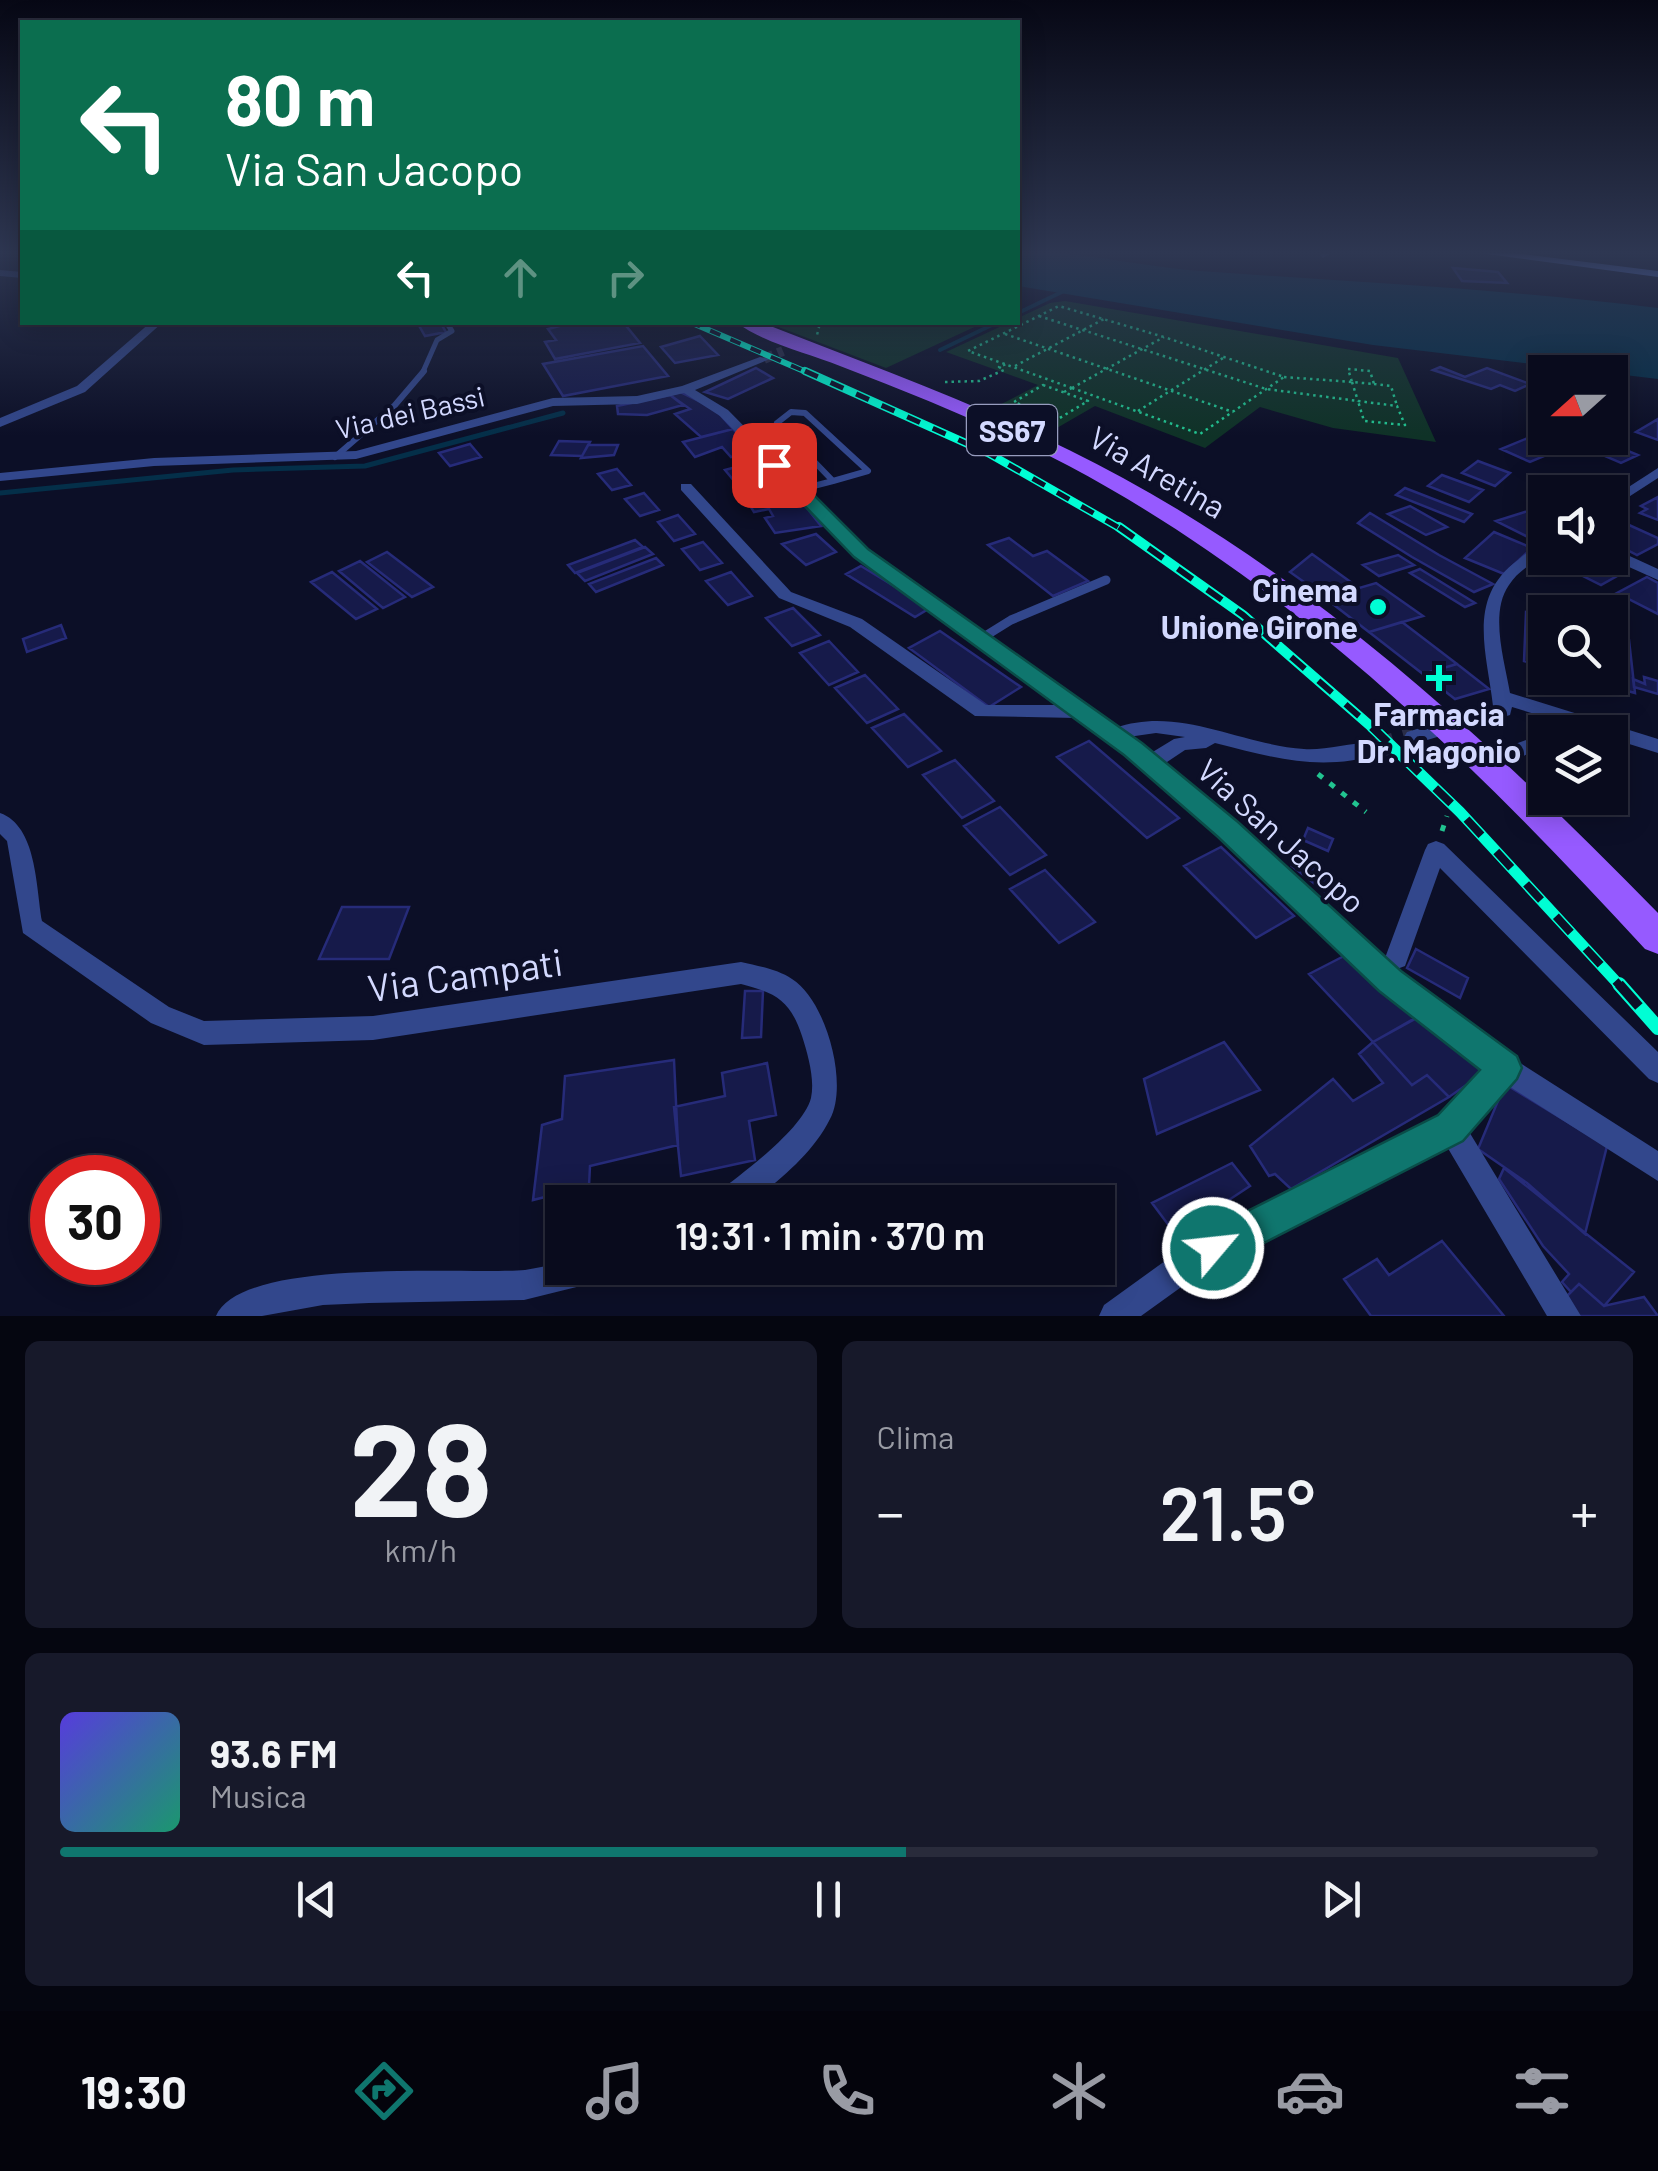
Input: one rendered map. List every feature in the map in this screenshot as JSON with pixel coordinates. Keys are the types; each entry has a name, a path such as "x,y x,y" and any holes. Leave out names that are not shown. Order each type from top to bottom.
{"main road":[{"name":"Via Aretina","path":"750,325 790,347 1005,426 1165,511 1328,625 1487,762"},
{"name":"SS67","path":"1487,762 1658,938"}],"street":[{"path":"0,423 81,389 155,325"},
{"name":"Via dei Bassi","path":"0,477 154,462 335,457 385,449 553,402 637,400 686,389 764,359"},
{"name":"Via San Jacopo","path":"686,389 724,413 861,553 1116,735 1390,981 1505,1068 1658,1167"},
{"path":"1628,495 1654,480"},
{"path":"686,487 785,596 856,623 982,711 1084,712"},
{"path":"1628,561 1658,575"},
{"path":"1414,737 1502,712 1498,688 1497,591 1528,563"},
{"path":"1498,688 1566,715"},
{"path":"1116,735 1156,727 1277,752 1325,757 1374,748"},
{"path":"1628,736 1658,746"},
{"path":"1150,763 1186,742 1222,741"},
{"path":"1487,762 1528,746"},
{"name":"Via Campati","path":"0,821 17,838 31,926 160,1015 204,1033 373,1028 741,973 784,986 807,1009 820,1054 824,1104 783,1156 748,1185"},
{"name":"Via San Jacopo","path":"1398,958 1436,850 1658,1070"},
{"path":"1116,1316 1187,1264 1240,1233 1451,1128 1505,1068"},
{"path":"1451,1128 1565,1316"},
{"path":"232,1316 270,1300 324,1289 526,1285 545,1281"}],"lane":[{"path":"335,457 375,425 428,370 437,340 452,331 448,325"},
{"path":"798,490 833,481 868,472 805,413 782,416 777,423 833,481"},
{"path":"982,638 1010,620 1106,580"}],"path":[{"path":"1020,325 1046,312"},
{"path":"1080,312 1284,376 1353,382 1391,386 1404,425 1364,420 1353,382 1348,368 1370,371 1374,384"},
{"path":"1039,316 1266,389 1398,406"},
{"path":"1014,367 1104,320"},
{"path":"1020,325 968,350 1200,434 1284,376"},
{"path":"1003,333 1233,412"},
{"path":"1064,392 1164,338"},
{"path":"1138,412 1224,357"},
{"path":"932,381 980,381 1004,370 1000,367 1006,364"},
{"path":"1043,385 1088,401 1058,419 1026,406 1014,402 1043,385"},
{"path":"1017,412 1026,406"},
{"path":"1024,415 1030,412"},
{"path":"1031,419 1042,413"},
{"path":"1277,752 1288,766 1311,769 1366,812"}],"green space":[{"path":"1030,312 1132,312 1398,358 1436,442 1333,428 1260,407 1205,448 1095,406 1043,436 988,411 1038,385 946,352 1004,325 1020,325 1020,317"},
{"path":"773,325 979,325 886,368"}],"water":[{"path":"1177,312 1658,312 1658,379 1628,375 1628,355 1528,355 1528,363 1373,345"}],"building":[{"path":"419,325 442,325 446,332 425,336"},
{"path":"563,325 625,325 640,343 555,359 545,342 556,340 548,329"},
{"path":"700,336 718,355 675,363 661,347"},
{"path":"643,346 668,376 563,396 543,364"},
{"path":"1440,367 1465,377 1487,368 1528,385 1515,391 1500,385 1491,389 1433,370"},
{"path":"756,368 773,378 728,399 705,392"},
{"path":"680,392 715,409 733,429 701,437 675,414 690,409 670,395"},
{"path":"670,395 683,405 647,415 618,414 617,406"},
{"path":"1658,419 1658,440 1636,432"},
{"path":"733,429 755,451 731,457 722,447 695,457 683,442"},
{"path":"1528,438 1528,455 1547,455 1530,462 1501,449"},
{"path":"559,441 590,442 582,456 551,455"},
{"path":"470,444 481,457 450,466 439,453"},
{"path":"588,445 618,445 614,455 581,458"},
{"path":"1628,451 1638,455 1621,463 1603,455 1628,455"},
{"path":"1478,461 1510,473 1495,486 1462,473"},
{"path":"751,463 772,488 745,494 725,470"},
{"path":"617,469 631,485 612,490 598,474"},
{"path":"1442,475 1483,490 1469,502 1428,486"},
{"path":"1405,488 1472,514 1464,522 1396,495"},
{"path":"644,493 659,510 640,516 625,499"},
{"path":"796,494 821,526 775,533 765,518 773,516 769,509 754,512 749,504"},
{"path":"1658,497 1658,520 1640,513 1647,509 1641,506"},
{"path":"1410,506 1447,527 1426,535 1388,514"},
{"path":"1528,511 1528,537 1496,521"},
{"path":"1370,513 1493,584 1474,592 1412,557 1358,523"},
{"path":"678,515 695,534 674,541 658,522"},
{"path":"1628,525 1658,538 1658,544 1637,555 1628,550"},
{"path":"1494,532 1528,546 1528,552 1504,574 1465,558"},
{"path":"816,534 836,552 806,565 782,544"},
{"path":"1009,538 1033,556 1047,551 1088,581 1053,596 988,545"},
{"path":"635,540 643,547 575,573 568,565"},
{"path":"703,542 722,563 700,570 682,549"},
{"path":"645,547 653,554 585,581 577,573"},
{"path":"387,552 433,587 412,597 367,562"},
{"path":"1312,554 1352,583 1318,592 1290,572"},
{"path":"1398,555 1414,565 1379,576 1363,565"},
{"path":"656,558 663,565 596,592 589,584"},
{"path":"360,561 405,597 383,608 339,571"},
{"path":"861,566 930,608 915,617 846,574"},
{"path":"1420,569 1475,603 1465,607 1410,573"},
{"path":"332,572 377,609 356,619 311,582"},
{"path":"731,572 752,596 728,605 706,581"},
{"path":"1581,575 1619,575 1601,585"},
{"path":"1647,577 1658,583 1658,614 1628,599 1628,595 1617,593"},
{"path":"1376,583 1423,616 1369,632 1325,598"},
{"path":"793,608 820,635 792,646 766,618"},
{"path":"1526,612 1528,662 1524,661"},
{"path":"1402,622 1457,664 1423,674 1369,632"},
{"path":"61,625 66,638 27,652 23,639"},
{"path":"940,631 1021,687 989,707 909,648"},
{"path":"1628,640 1629,640 1635,693 1628,691"},
{"path":"829,641 858,672 829,685 800,653"},
{"path":"1457,664 1489,689 1455,699 1423,674"},
{"path":"865,675 898,709 867,723 835,688"},
{"path":"1644,677 1658,681 1658,694 1634,687 1633,679 1645,684"},
{"path":"904,714 941,751 908,767 872,728"},
{"path":"1089,741 1179,818 1147,838 1057,757"},
{"path":"955,760 994,801 962,818 923,775"},
{"path":"1000,807 1046,855 1010,875 964,826"},
{"path":"1308,828 1333,839 1328,851 1303,840"},
{"path":"1221,847 1294,916 1256,938 1184,866"},
{"path":"1304,858 1340,886 1329,895 1292,866"},
{"path":"1045,870 1095,922 1059,943 1010,889"},
{"path":"342,907 409,907 389,959 319,959"},
{"path":"1416,949 1468,978 1460,998 1407,968"},
{"path":"1350,953 1415,1019 1373,1042 1309,974"},
{"path":"745,991 763,991 761,1037 742,1038"},
{"path":"1424,1013 1485,1072 1449,1097 1427,1075 1412,1085 1373,1042"},
{"path":"1224,1042 1260,1090 1157,1134 1144,1079"},
{"path":"1373,1042 1412,1085 1427,1075 1449,1097 1291,1189 1275,1174 1269,1176 1250,1146 1333,1079 1353,1101 1383,1083 1359,1054"},
{"path":"674,1060 678,1145 590,1166 589,1185 545,1185 545,1197 533,1200 542,1125 562,1119 565,1076"},
{"path":"767,1063 776,1115 749,1121 755,1160 681,1176 674,1107 725,1096 722,1073"},
{"path":"1505,1084 1607,1146 1585,1234 1527,1183 1478,1149"},
{"path":"1232,1163 1250,1186 1176,1235 1152,1203"},
{"path":"1504,1168 1634,1272 1604,1306 1579,1284 1571,1292 1562,1282 1569,1274 1543,1246 1499,1179"},
{"path":"1442,1241 1504,1316 1371,1316 1344,1279 1377,1259 1389,1275"},
{"path":"1579,1284 1604,1306 1644,1297 1658,1316 1575,1316 1564,1299"}],"waterway":[{"path":"940,350 992,325"},
{"path":"0,493 233,470 365,466 563,413"}],"tunnel":[{"path":"764,359 783,351"},
{"path":"1374,749 1414,737"}],"railway":[{"path":"697,325 811,374"},
{"path":"805,371 988,453 1123,530"},
{"path":"1119,527 1243,615 1375,730"},
{"path":"1372,727 1460,812 1621,987"},
{"path":"1619,984 1658,1028"}],"place":[{"name":"Cinema Unione Girone","path":"1378,607"},
{"name":"Farmacia Dr. Magonio","path":"1439,678"}],"route":[{"path":"774,465 829,526 861,553 1133,749 1228,830 1390,981 1505,1068 1451,1128 1379,1168 1213,1248"}]}
